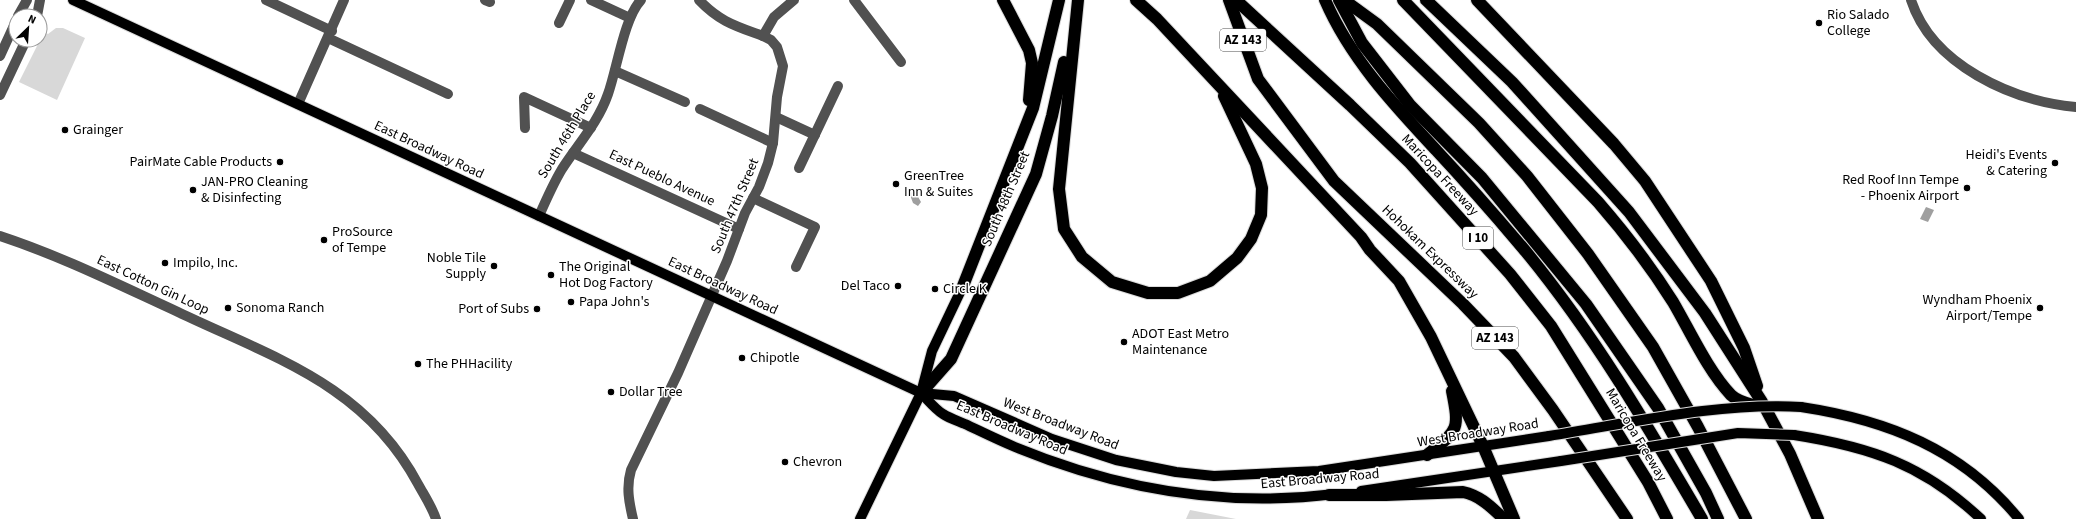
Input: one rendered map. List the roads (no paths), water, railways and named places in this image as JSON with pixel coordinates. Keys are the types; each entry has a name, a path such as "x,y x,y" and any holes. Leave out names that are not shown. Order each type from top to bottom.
{"highway":[{"path":"1003,0 1029,50 1032,63 1028,98 1033,108"},
{"name":"South 48th Street","path":"963,286 1033,108 1058,0"},
{"path":"1078,0 1059,189 1064,230 1082,257 1112,282 1148,293 1178,293 1210,281 1237,258 1251,239 1261,215 1262,188 1256,164 1218,84"},
{"name":"South 48th Street","path":"921,393 951,359 1036,174 1052,116 1078,0"},
{"path":"1136,0 1157,19 1218,84 1361,237 1370,250 1399,281 1431,337 1483,446 1514,519"},
{"name":"Hohokam Expressway","path":"1228,0 1258,79 1334,181 1463,304 1514,357 1553,410 1627,519"},
{"name":"Maricopa Freeway","path":"1236,0 1350,105 1410,163 1510,274 1552,326 1648,482 1667,519"},
{"path":"1325,0 1360,62 1394,106 1522,247 1575,315 1636,406 1702,519"},
{"path":"1340,0 1362,43 1410,105 1482,178 1586,304 1658,408 1706,493 1718,519"},
{"path":"1344,0 1377,24 1479,124 1527,176 1588,254 1653,348 1698,427 1746,519"},
{"path":"1403,0 1598,202 1622,231 1672,301 1720,381 1732,396 1742,402 1758,404"},
{"path":"1426,0 1512,82 1629,212 1705,312 1758,404 1790,454 1818,519"},
{"path":"1477,0 1614,144 1645,181 1711,281 1744,348 1758,404"},
{"path":"1427,455 1450,436 1455,427 1457,417 1448,374"},
{"path":"1329,495 1386,495 1463,492 1474,494 1484,500 1504,519"}],"main road":[{"name":"East Broadway Road","path":"73,0 921,393 943,414 1037,456 1093,475 1143,488 1216,497 1254,499 1306,498 1561,461 1738,433 1794,435 1854,447 1884,456 1912,468 1939,484 1981,519"},
{"name":"South 48th Street","path":"860,519 921,393 932,351 963,286"},
{"name":"West Broadway Road","path":"921,393 954,396 1052,439 1116,460 1176,472 1214,476 1319,471 1758,404 1801,407 1831,412 1885,426 1930,446 1970,471 2000,498 2018,519"}],"street":[{"path":"266,0 448,94"},
{"path":"298,104 344,0"},
{"path":"559,23 570,0"},
{"path":"591,0 630,18"},
{"name":"South 46th Place","path":"539,216 556,179 591,128 608,94 630,18 641,0"},
{"path":"699,0 712,13 727,23 763,36 774,17 794,0"},
{"path":"854,0 901,62"},
{"path":"1911,0 1919,19 1935,42 1952,57 1972,71 2023,96 2049,103 2076,107"},
{"name":"South 47th Street","path":"633,519 628,496 631,470 678,373 710,295 727,261 739,229 766,171 773,143 782,61 774,43 763,36"},
{"path":"0,56 8,38"},
{"path":"0,95 22,48"},
{"path":"615,71 685,102"},
{"path":"800,168 838,86"},
{"path":"524,128 524,97 591,128"},
{"path":"700,109 773,143"},
{"path":"776,117 815,135"},
{"name":"East Pueblo Avenue","path":"574,153 739,229"},
{"path":"753,198 815,227 796,267"},
{"name":"East Cotton Gin Loop","path":"0,236 120,285 318,379 365,414 388,439 409,466 436,519"}],"place":[{"name":"Rio Salado College","path":"1819,23"},
{"name":"Grainger","path":"65,130"},
{"name":"PairMate Cable Products","path":"280,162"},
{"name":"Heidi's Events & Catering","path":"2055,163"},
{"name":"GreenTree Inn & Suites","path":"896,184"},
{"name":"Red Roof Inn Tempe - Phoenix Airport","path":"1967,188"},
{"name":"JAN-PRO Cleaning & Disinfecting","path":"193,190"},
{"name":"ProSource of Tempe","path":"324,240"},
{"name":"Impilo, Inc.","path":"165,263"},
{"name":"Noble Tile Supply","path":"494,266"},
{"name":"The Original Hot Dog Factory","path":"551,275"},
{"name":"Del Taco","path":"898,286"},
{"name":"Circle K","path":"935,289"},
{"name":"Papa John's","path":"571,302"},
{"name":"Sonoma Ranch","path":"228,308"},
{"name":"Wyndham Phoenix Airport/Tempe","path":"2040,308"},
{"name":"Port of Subs","path":"537,309"},
{"name":"ADOT East Metro Maintenance","path":"1124,342"},
{"name":"Chipotle","path":"742,358"},
{"name":"The PHHacility","path":"418,364"},
{"name":"Dollar Tree","path":"611,392"},
{"name":"Chevron","path":"785,462"}]}
